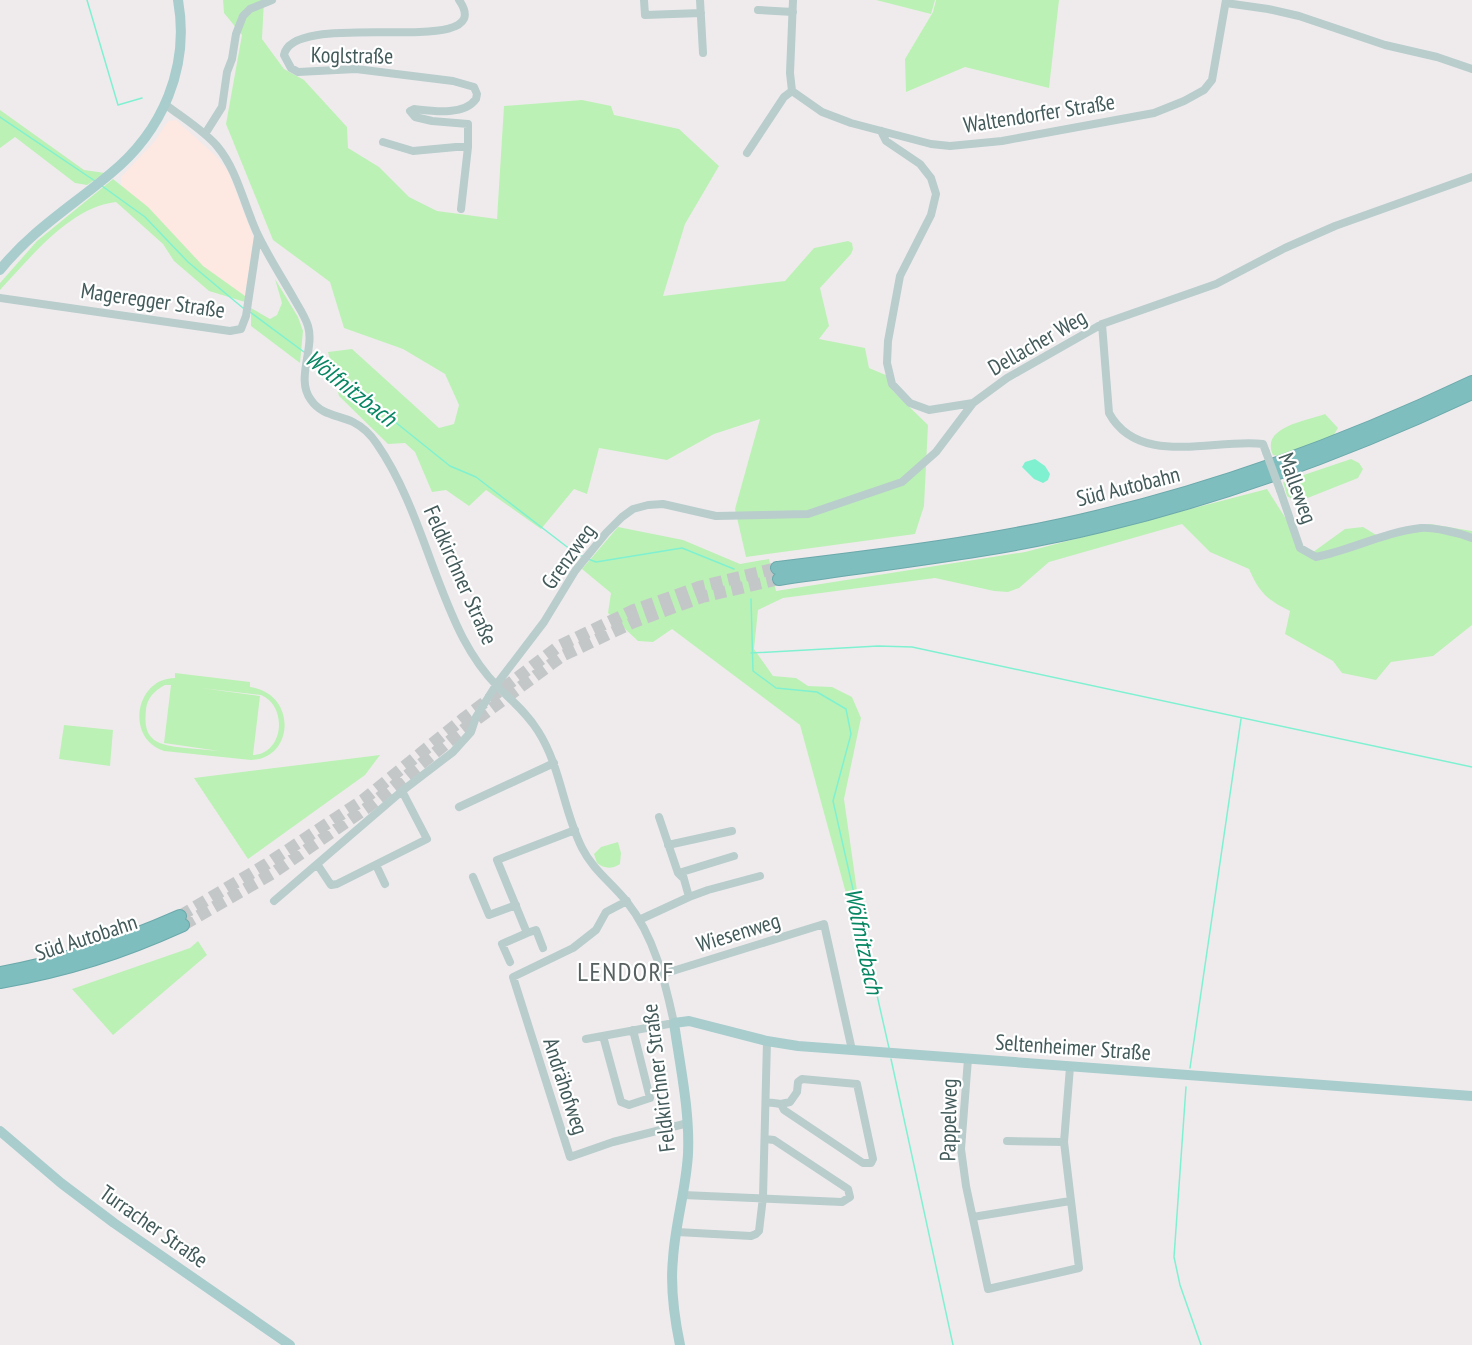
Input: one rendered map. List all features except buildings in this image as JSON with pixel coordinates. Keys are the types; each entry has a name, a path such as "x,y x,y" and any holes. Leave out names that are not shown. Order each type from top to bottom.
{"highway":[{"name":"Süd Autobahn","path":"1472,382 1335,443 1235,479 1170,498 1099,517 1027,532 778,574 1029,541 1101,526 1237,488 1319,459 1472,393"},
{"name":"Süd Autobahn","path":"0,973 40,966 83,954 181,920 136,946 85,964 0,982"}],"main road":[{"path":"0,270 44,225 111,174 136,150 149,133 166,105 177,74 182,28 178,0"},
{"name":"Seltenheimer Straße","path":"674,1023 689,1021 767,1041 798,1046 1472,1096"},
{"name":"Feldkirchner Straße","path":"674,1023 688,1123 688,1156 673,1257 674,1315 680,1345"},
{"name":"Turracher Straße","path":"0,1131 61,1183 114,1223 290,1345"}],"street":[{"path":"206,135 222,106 227,72 243,16 250,9 272,0"},
{"name":"Koglstraße","path":"459,0 464,10 464,17 461,23 454,28 417,33 321,33 292,42 285,49 284,56 291,68 298,72 356,69 453,81 474,87 477,94 476,99 467,107 450,111 414,109 411,111 415,117 432,121 468,124 468,147 461,209"},
{"path":"644,0 645,15 701,13"},
{"path":"700,0 703,52"},
{"path":"747,153 784,97 792,91 790,73 794,0"},
{"path":"1226,2 1299,16 1385,45 1437,57 1472,69"},
{"name":"Waltendorfer Straße","path":"792,91 822,112 851,123 931,144 950,146 1002,141 1155,112 1184,101 1204,90 1212,80 1226,2"},
{"path":"758,10 793,12"},
{"name":"Feldkirchner Straße","path":"166,105 206,135 225,157 258,235 308,327 306,392 319,409 363,428 385,458 407,501 452,614 475,658 495,685 527,715 545,742 555,763 575,830 588,859 627,901 639,920 663,974 674,1023"},
{"name":"Dellacher Weg","path":"881,131 886,141 920,164 931,178 936,194 931,215 900,276 888,341 887,363 892,384 910,403 929,410 973,403 1007,378 1102,324 1216,284 1285,248 1335,226 1472,177"},
{"path":"383,142 413,151 468,147"},
{"name":"Mageregger Straße","path":"0,298 230,331 241,329 246,316 258,235"},
{"name":"Malleweg","path":"1102,324 1109,413 1115,425 1130,437 1141,442 1167,446 1196,447 1245,442 1263,444 1300,548 1316,557 1423,528 1472,538"},
{"name":"Grenzweg","path":"274,901 402,791 453,753 471,732 476,717 495,685 544,622 582,563 622,516 633,509 648,505 672,505 716,516 807,514 902,482 936,452 973,403"},
{"path":"459,807 555,763"},
{"path":"317,864 331,885 427,839 402,791"},
{"path":"659,816 678,873 683,878"},
{"path":"527,933 497,860 575,830"},
{"path":"668,845 732,831"},
{"path":"689,897 682,872 734,856"},
{"path":"376,865 385,884"},
{"path":"639,920 708,890 760,876"},
{"path":"473,877 489,915 516,905"},
{"name":"Andrähofweg","path":"627,901 606,912 596,930 573,948 513,977 570,1157 688,1123"},
{"name":"Wiesenweg","path":"663,974 824,924 852,1050"},
{"path":"510,962 502,944 527,933 536,930 543,948"},
{"path":"586,1039 674,1023"},
{"path":"603,1036 621,1102 629,1105 647,1101 650,1098 633,1030"},
{"path":"677,1232 732,1235 756,1234 759,1231 763,1197 767,1041"},
{"name":"Pappelweg","path":"968,1059 962,1149 966,1186 988,1289 1079,1268 1064,1142 1070,1067"},
{"path":"766,1102 781,1104 790,1102 796,1092 798,1082 802,1079 857,1084 873,1159 871,1163 863,1163 784,1110 781,1104"},
{"path":"683,1195 842,1202 850,1197 848,1189 774,1140 765,1139"},
{"path":"1007,1141 1064,1142"},
{"path":"973,1217 1070,1201"}],"shaded area":[{"path":"223,0 264,0 262,39 284,69 304,80 347,127 348,148 379,167 409,197 437,211 497,219 504,106 582,100 611,106 614,115 679,129 719,166 685,224 663,296 785,281 814,248 848,241 852,243 851,254 820,288 829,326 819,339 865,348 869,368 888,376 893,391 928,425 924,506 915,534 746,557 735,509 760,419 714,434 667,460 599,448 587,494 574,489 541,529 486,490 469,506 446,490 432,492 415,452 405,443 388,444 339,396 328,352 352,349 439,428 454,424 459,405 445,374 403,349 344,328 330,282 273,240 226,124 242,35 224,13"},
{"path":"876,0 935,0 931,14"},
{"path":"936,0 1059,0 1049,88 965,67 906,92 905,59 933,12"},
{"path":"0,110 84,170 105,173 87,185 75,183 15,137 0,148"},
{"path":"176,120 216,156 228,171 254,239 245,296 203,266 148,207 121,187 121,177 154,142 168,121"},
{"path":"113,179 148,207 203,266 245,296 245,302 209,291 174,261 163,244 116,202 83,213 67,224 38,249 0,290 0,283 37,241"},
{"path":"275,279 298,317 303,331 300,363 251,326 251,308 270,319 277,315 282,303"},
{"path":"1325,414 1338,428 1333,436 1278,456 1273,455 1271,445 1273,438 1279,432 1297,423"},
{"path":"1035,459 1045,466 1050,474 1048,480 1043,483 1034,479 1022,467 1025,462"},
{"path":"1351,459 1359,463 1363,469 1358,478 1300,501 1287,496 1283,482"},
{"path":"1267,489 1309,555 1345,529 1363,527 1378,536 1430,524 1472,531 1472,625 1433,656 1391,662 1376,680 1342,673 1333,661 1285,634 1290,611 1275,603 1265,594 1256,584 1249,569 1210,552 1182,524 1049,562 1019,588 1008,592 935,578 783,598 758,610 754,649 773,676 796,678 808,686 832,687 852,697 861,718 844,799 859,905 850,908 800,725 672,629 653,642 638,641 608,613 611,593 582,569 618,527 683,540 740,564 769,559 776,591 1025,552"},
{"path":"175,673 250,682 250,687 265,692 276,701 283,712 285,725 276,749 266,757 251,760 164,751 152,744 144,735 140,723 140,710 144,698 151,688 161,681 175,678","holes":["165,685 171,685 164,743 219,751 168,745 161,743 150,736 146,721 148,702 152,695","201,688 261,695 270,701 279,719 279,729 271,747 263,753 253,755 260,696"]},
{"path":"64,725 113,730 110,766 59,759"},
{"path":"380,755 365,775 248,859 194,778"},
{"path":"618,842 621,853 620,864 608,868 597,863 594,854 601,847"},
{"path":"198,941 207,955 113,1035 72,989 190,948"}],"waterway":[{"path":"87,0 118,105 142,98"},
{"name":"Wölfnitzbach","path":"0,117 95,181"},
{"name":"Wölfnitzbach","path":"102,186 145,217 188,262 243,308"},
{"name":"Wölfnitzbach","path":"250,312 304,352"},
{"name":"Wölfnitzbach","path":"310,356 450,466 476,477 575,553 584,557"},
{"name":"Wölfnitzbach","path":"588,559 596,562 682,548 734,569"},
{"name":"Wölfnitzbach","path":"751,599 753,671 776,688 817,692 846,709 851,734 833,801 889,1048"},
{"path":"751,653 878,646 912,647 1472,767"},
{"path":"1190,1068 1241,719"},
{"name":"Wölfnitzbach","path":"891,1059 953,1345"},
{"path":"1186,1087 1174,1257 1180,1285 1201,1345"}],"tunnel":[{"path":"180,916 265,865 363,800 464,718 559,646 634,610 699,587 777,568"},
{"path":"183,925 273,873 368,807 468,726 562,656 634,622 702,597 779,579"}],"district":[{"name":"LENDORF","path":"626,971"}]}
